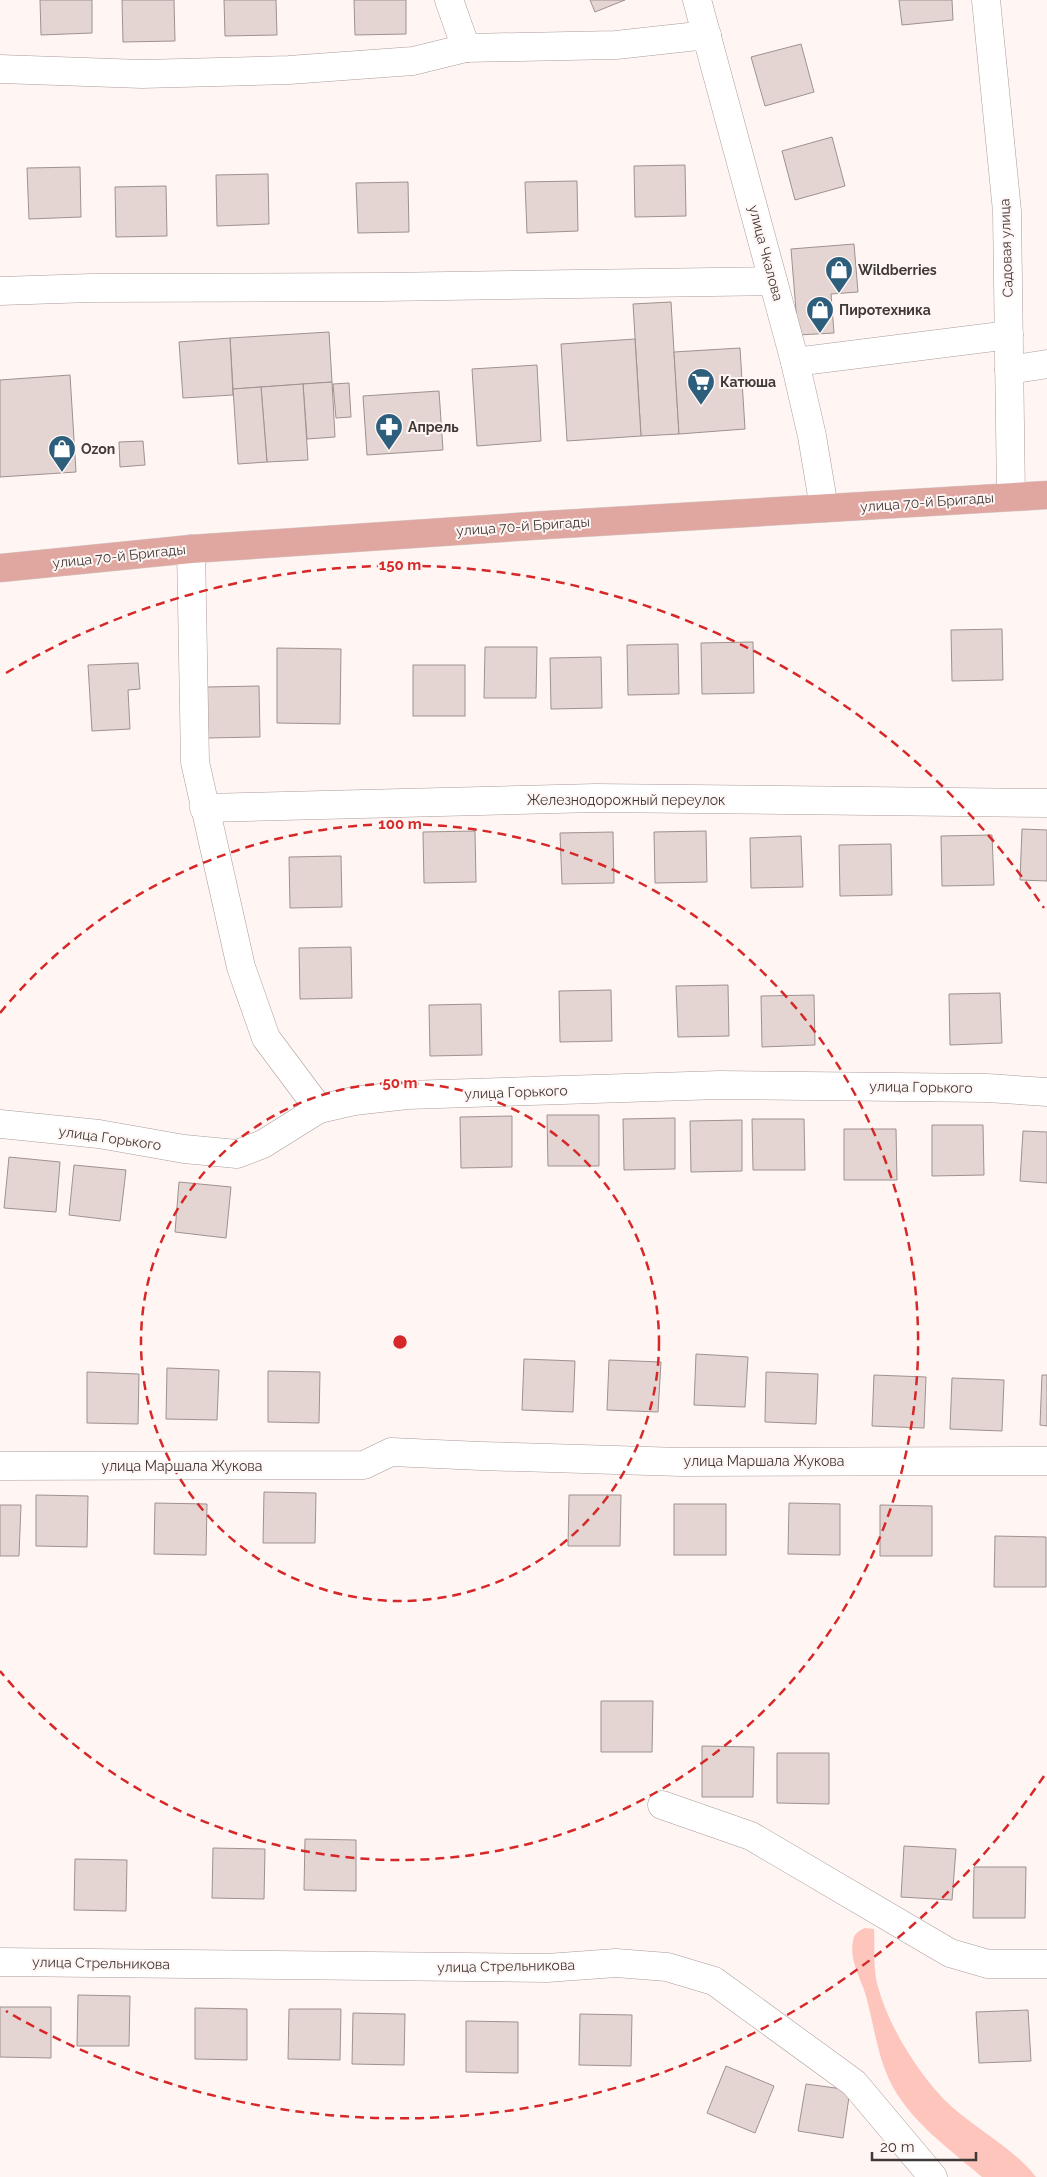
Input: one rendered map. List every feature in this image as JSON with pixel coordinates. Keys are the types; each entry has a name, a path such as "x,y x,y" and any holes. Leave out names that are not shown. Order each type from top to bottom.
{"main road":[{"name":"улица 70-й Бригады","path":"0,568 191,549 677,516 1047,495"}],"street":[{"path":"449,0 466,48"},
{"name":"улица Чкалова","path":"697,0 795,362 812,436 824,508"},
{"name":"Садовая улица","path":"986,0 1006,211 1012,496"},
{"path":"0,69 142,74 289,70 413,61 466,48 616,45 707,35"},
{"path":"0,291 91,288 384,287 773,281"},
{"path":"795,362 1009,335"},
{"path":"1009,370 1047,364"},
{"path":"191,549 195,762 240,967 266,1038 319,1109"},
{"name":"Железнодорожный переулок","path":"204,808 596,798 1047,803"},
{"name":"улица Горького","path":"0,1124 99,1134 184,1149 237,1154 263,1144 319,1109 354,1100 407,1095 720,1084 988,1088 1047,1092"},
{"name":"улица Маршала Жукова","path":"0,1466 364,1465 390,1452 681,1462 1047,1461"},
{"path":"662,1805 751,1836 950,1953 988,1964 1047,1964"},
{"name":"улица Стрельникова","path":"0,1962 547,1968 616,1963 667,1967 714,1981 854,2083 933,2177"}],"shaded area":[{"path":"865,1928 874,1929 877,1983 888,2016 917,2066 951,2106 1017,2157 1036,2177 982,2177 925,2128 905,2106 885,2071 866,1996 853,1956 854,1936"}],"building":[{"path":"40,0 92,0 92,33 41,35"},
{"path":"122,0 174,0 175,41 123,42"},
{"path":"224,0 276,0 277,35 225,36"},
{"path":"354,0 406,0 406,34 355,35"},
{"path":"590,0 625,0 595,12"},
{"path":"899,0 952,0 953,20 902,25"},
{"path":"801,44 814,92 765,106 751,57"},
{"path":"832,137 845,186 795,200 782,151"},
{"path":"685,165 686,216 635,217 634,166"},
{"path":"80,167 81,217 29,219 27,168"},
{"path":"268,174 269,224 217,226 216,175"},
{"path":"577,181 578,231 527,233 525,182"},
{"path":"408,182 409,232 358,233 356,183"},
{"path":"166,186 167,236 116,237 115,187"},
{"path":"854,244 858,292 831,294 834,333 798,335 791,249"},
{"path":"671,302 679,434 641,436 633,304"},
{"path":"329,332 332,382 233,389 230,338"},
{"path":"230,338 233,395 183,398 179,342"},
{"path":"635,339 641,436 567,441 561,344"},
{"path":"740,348 745,429 679,434 674,352"},
{"path":"537,365 541,441 477,446 472,369"},
{"path":"70,375 76,472 0,477 0,380"},
{"path":"332,382 335,437 307,439 303,384"},
{"path":"349,383 351,417 336,418 333,384"},
{"path":"303,384 308,460 267,462 261,387"},
{"path":"261,387 267,462 238,464 233,389"},
{"path":"439,391 443,450 367,455 363,396"},
{"path":"143,441 145,465 120,467 119,442"},
{"path":"1002,629 1003,680 952,681 951,630"},
{"path":"753,642 754,693 702,694 701,643"},
{"path":"678,644 679,694 628,695 627,645"},
{"path":"485,647 537,647 536,698 484,698"},
{"path":"277,648 341,649 340,724 277,723"},
{"path":"601,657 602,708 551,709 550,658"},
{"path":"138,663 140,689 128,690 130,729 92,731 88,665"},
{"path":"413,665 465,665 465,716 413,716"},
{"path":"259,686 260,737 208,738 207,687"},
{"path":"1022,829 1047,830 1047,881 1020,880"},
{"path":"475,831 476,882 424,883 423,832"},
{"path":"706,831 707,882 655,883 654,832"},
{"path":"613,832 614,883 562,884 560,833"},
{"path":"992,835 994,885 942,886 941,836"},
{"path":"801,836 803,887 751,888 750,838"},
{"path":"891,844 892,895 840,896 839,845"},
{"path":"341,856 342,907 290,908 289,857"},
{"path":"351,947 352,998 300,999 299,948"},
{"path":"728,985 729,1036 678,1037 676,986"},
{"path":"611,990 612,1041 560,1042 559,991"},
{"path":"1000,993 1002,1043 950,1045 949,994"},
{"path":"814,995 815,1045 762,1047 761,996"},
{"path":"481,1004 482,1055 430,1056 429,1005"},
{"path":"547,1115 599,1115 599,1166 548,1166"},
{"path":"512,1116 512,1167 461,1168 460,1117"},
{"path":"675,1118 675,1169 624,1170 623,1119"},
{"path":"752,1119 804,1119 805,1170 753,1170"},
{"path":"742,1120 742,1171 691,1172 690,1121"},
{"path":"932,1125 983,1125 984,1175 932,1176"},
{"path":"844,1129 896,1129 897,1180 844,1180"},
{"path":"1023,1131 1047,1132 1047,1183 1020,1181"},
{"path":"9,1157 60,1162 56,1212 4,1208"},
{"path":"74,1165 126,1170 120,1221 69,1215"},
{"path":"179,1182 231,1187 226,1238 175,1232"},
{"path":"696,1354 748,1357 745,1407 694,1405"},
{"path":"524,1359 575,1361 573,1412 522,1410"},
{"path":"609,1360 661,1362 658,1412 607,1410"},
{"path":"167,1368 219,1370 217,1420 166,1419"},
{"path":"268,1371 320,1372 319,1423 268,1422"},
{"path":"87,1372 139,1374 138,1424 87,1423"},
{"path":"766,1372 818,1374 816,1424 765,1422"},
{"path":"874,1375 926,1377 924,1428 872,1426"},
{"path":"1042,1375 1047,1375 1047,1426 1040,1425"},
{"path":"952,1378 1004,1380 1002,1431 950,1429"},
{"path":"264,1492 316,1493 315,1543 263,1543"},
{"path":"36,1495 88,1496 87,1547 36,1546"},
{"path":"569,1495 621,1495 620,1546 568,1546"},
{"path":"155,1503 207,1504 206,1555 154,1554"},
{"path":"789,1503 840,1504 840,1555 788,1554"},
{"path":"674,1504 726,1504 726,1555 674,1555"},
{"path":"0,1505 21,1505 19,1556 0,1556"},
{"path":"880,1505 932,1506 932,1556 880,1556"},
{"path":"995,1536 1046,1537 1046,1587 994,1587"},
{"path":"601,1701 653,1701 652,1752 601,1752"},
{"path":"702,1746 754,1747 753,1797 702,1797"},
{"path":"777,1753 829,1753 829,1804 777,1803"},
{"path":"305,1839 356,1840 356,1891 304,1890"},
{"path":"904,1846 956,1849 952,1900 901,1897"},
{"path":"213,1848 265,1849 264,1899 212,1898"},
{"path":"75,1859 127,1860 126,1911 74,1910"},
{"path":"974,1867 1026,1867 1025,1918 973,1918"},
{"path":"78,1995 130,1996 129,2046 77,2046"},
{"path":"0,2007 51,2007 51,2058 0,2057"},
{"path":"195,2008 247,2009 247,2060 195,2059"},
{"path":"289,2009 341,2009 340,2060 288,2059"},
{"path":"1028,2010 1031,2061 979,2063 976,2012"},
{"path":"353,2013 405,2014 404,2065 352,2064"},
{"path":"580,2014 632,2015 631,2066 579,2065"},
{"path":"466,2021 518,2022 518,2073 466,2072"},
{"path":"726,2066 774,2086 755,2133 707,2113"},
{"path":"806,2084 850,2090 843,2138 798,2131"}],"place":[{"name":"Wildberries","path":"839,294"},
{"name":"Пиротехника","path":"820,334"},
{"name":"Катюша","path":"701,406"},
{"name":"Апрель","path":"389,451"},
{"name":"Ozon","path":"62,473"}]}
